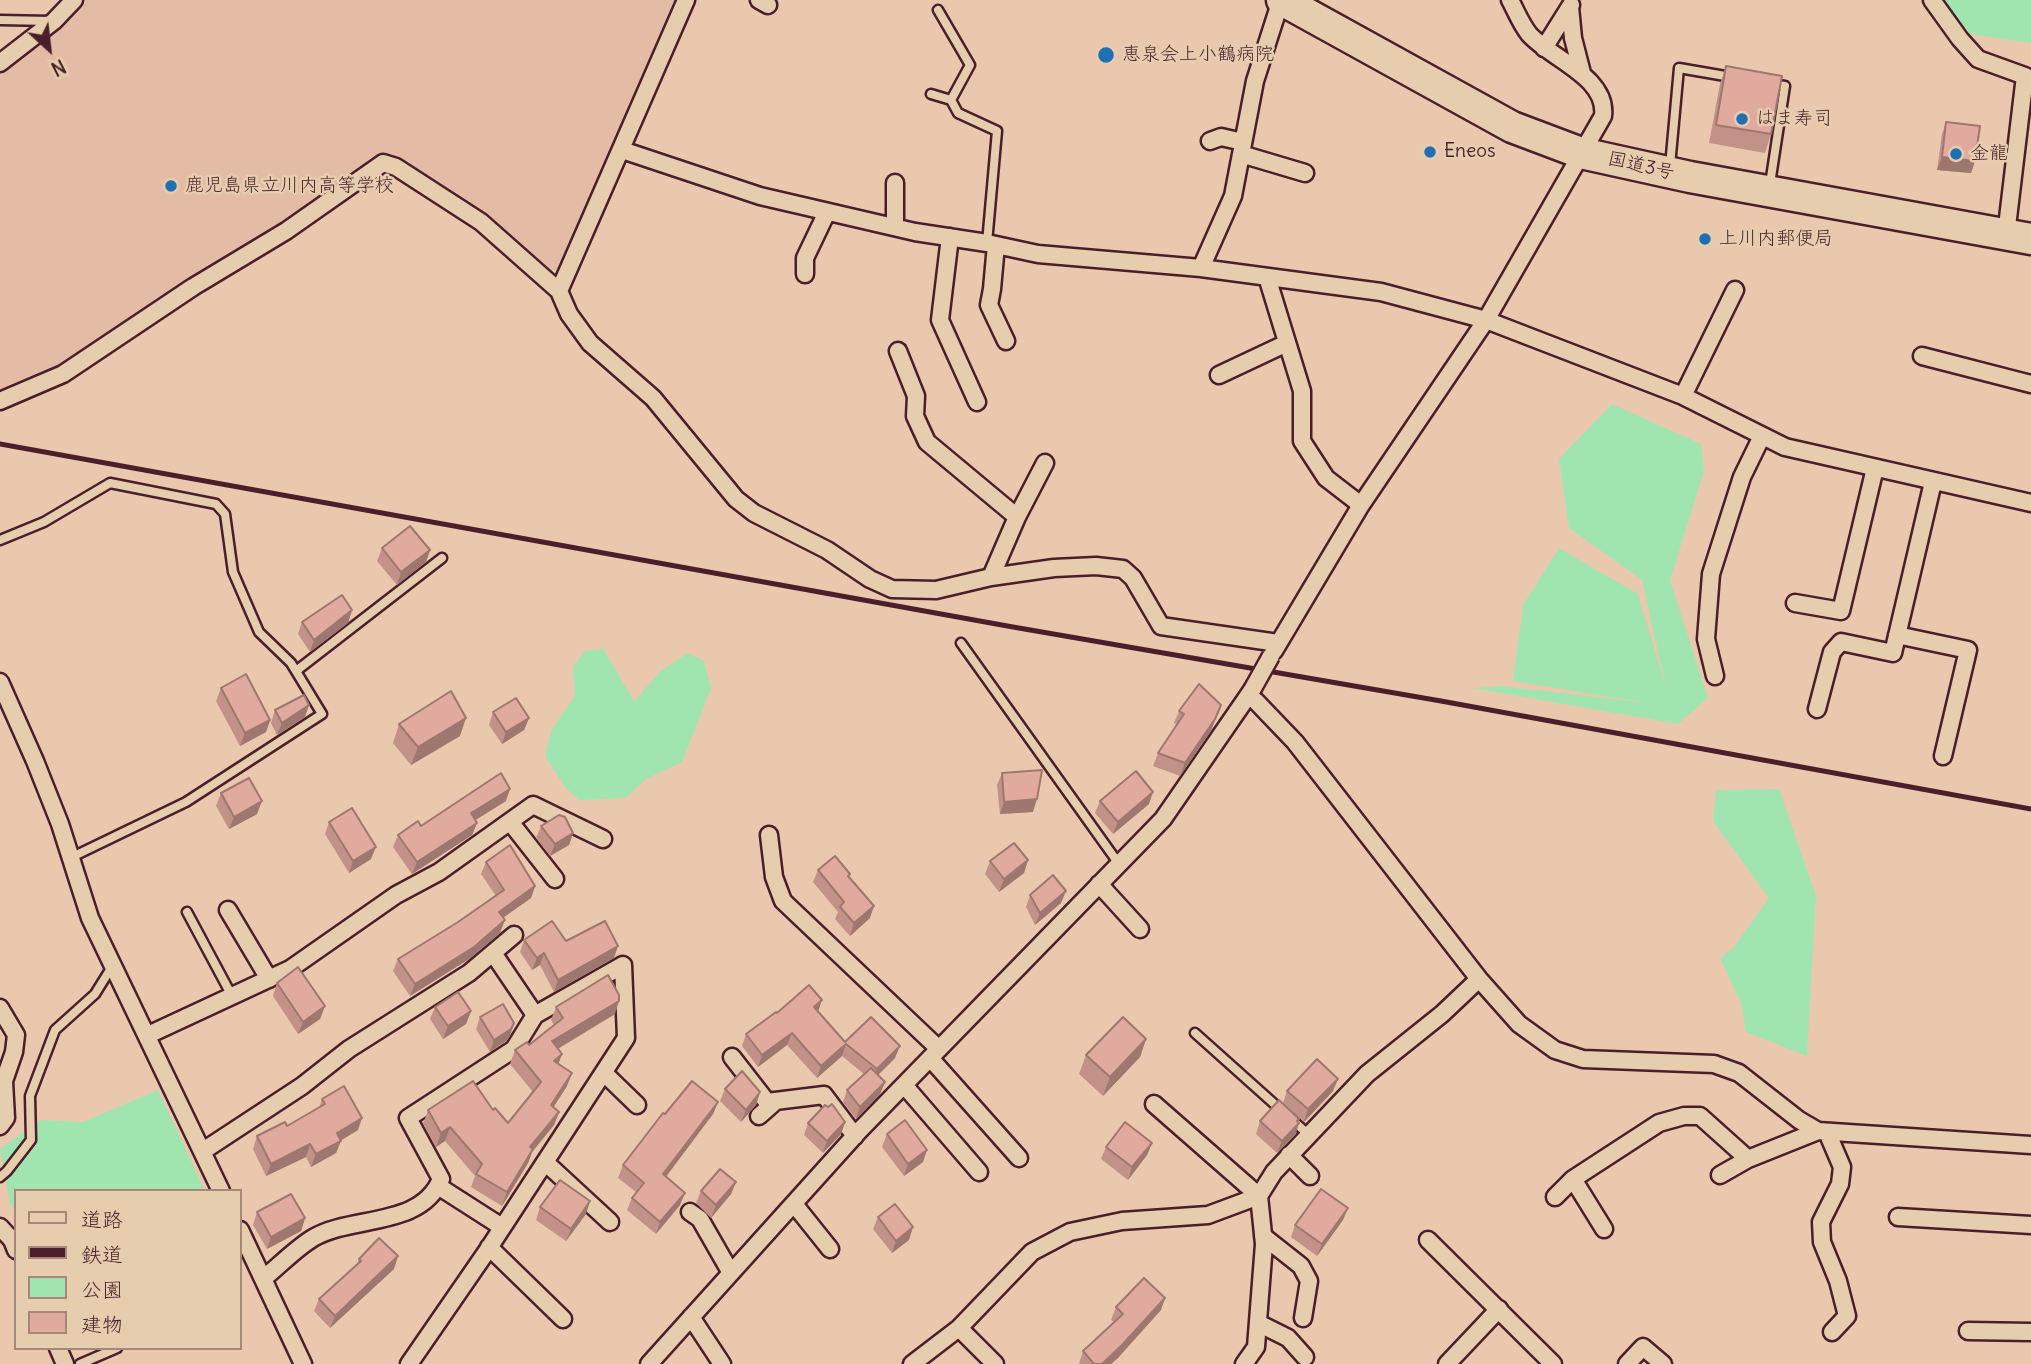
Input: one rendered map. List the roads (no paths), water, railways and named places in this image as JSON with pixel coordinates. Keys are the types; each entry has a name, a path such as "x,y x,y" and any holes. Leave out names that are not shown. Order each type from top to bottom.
{"highway":[{"name":"国道3号","path":"1282,0 1512,127 1581,153 2019,237"}],"street":[{"path":"0,63 54,21 74,0"},
{"path":"559,291 687,0"},
{"path":"1201,268 1233,196 1255,81 1282,0"},
{"path":"649,1364 855,1136 1163,819 1250,692 1360,505 1486,320 1603,116 1604,108 1594,87 1582,73 1544,48 1528,33 1510,0"},
{"path":"1932,0 1978,59 2025,76 2019,237"},
{"path":"1572,4 1573,38 1582,73"},
{"path":"1544,48 1572,4"},
{"path":"1210,141 1221,137 1305,173"},
{"path":"622,150 760,196 895,227 1038,254 1201,268 1381,292 1486,320 1683,396 1785,447 2031,503"},
{"path":"0,401 63,374 193,287 286,231 383,163 396,167 481,222 559,291 569,314 590,343 653,398 736,499 754,513 827,550 870,579 892,589 936,590 991,577 1054,568 1113,567 1124,569 1133,578 1161,626 1274,650"},
{"path":"895,183 895,227"},
{"path":"804,274 805,258 827,212"},
{"path":"950,237 940,320 977,402"},
{"path":"992,244 992,289 989,305 1006,341"},
{"path":"1267,277 1302,391 1302,441 1326,478 1360,505"},
{"path":"1683,396 1735,290"},
{"path":"1219,375 1287,343"},
{"path":"898,351 916,396 915,416 927,442 1017,517"},
{"path":"1922,356 2031,384"},
{"path":"1715,676 1706,639 1711,574 1742,477 1762,436"},
{"path":"991,577 1017,517 1045,463"},
{"path":"1795,603 1841,611 1875,468"},
{"path":"1817,709 1832,652 1842,642 1892,653 1933,482"},
{"path":"1897,635 1968,650 1943,756"},
{"path":"0,682 35,761 90,918 220,1189"},
{"path":"1250,692 1295,742 1479,979 1519,1024 1555,1050 1583,1059 1714,1065 1739,1073 1799,1120 1822,1131 2031,1145"},
{"path":"148,1035 290,969 396,895 439,872 533,805 603,839"},
{"path":"511,822 555,879"},
{"path":"769,835 774,877 783,901 934,1054 1018,1158"},
{"path":"1100,884 1140,929"},
{"path":"228,910 269,979"},
{"path":"203,1151 302,1086 349,1049 469,973 514,935"},
{"path":"493,953 535,1015"},
{"path":"263,1279 313,1238 341,1227 404,1213 424,1201 441,1179 408,1118 514,1049 535,1015 623,965 626,1038 409,1364"},
{"path":"912,1364 959,1328 1032,1252 1070,1232 1122,1222 1208,1215 1259,1196 1289,1155 1367,1074 1442,1014 1479,979"},
{"path":"0,1009 16,1035 14,1052 2,1082 6,1118 0,1126"},
{"path":"732,1057 767,1102 824,1095 855,1136"},
{"path":"604,1073 638,1105"},
{"path":"904,1085 979,1172"},
{"path":"759,1116 776,1101"},
{"path":"1154,1104 1259,1196 1263,1236 1256,1347 1244,1364"},
{"path":"1555,1196 1573,1179 1659,1123 1684,1116 1700,1116 1748,1159"},
{"path":"1720,1175 1748,1159 1822,1131"},
{"path":"1822,1131 1842,1167 1840,1184 1821,1222 1822,1242 1838,1281 1847,1316 1832,1332"},
{"path":"1289,1155 1310,1176"},
{"path":"545,1162 610,1222"},
{"path":"1573,1179 1604,1229"},
{"path":"438,1186 502,1227"},
{"path":"794,1204 830,1249"},
{"path":"690,1212 700,1219 731,1273"},
{"path":"1898,1217 2031,1224"},
{"path":"0,1227 14,1245"},
{"path":"242,1234 303,1364"},
{"path":"1263,1236 1301,1266 1309,1281 1303,1318"},
{"path":"1428,1240 1553,1364"},
{"path":"489,1247 563,1319"},
{"path":"1447,1364 1499,1309"},
{"path":"691,1317 722,1364"},
{"path":"1258,1324 1288,1338 1305,1357"},
{"path":"959,1328 995,1364"},
{"path":"1968,1331 2031,1332"},
{"path":"1627,1364 1643,1347 1663,1364"}],"lane":[{"path":"938,10 970,65 951,100"},
{"path":"0,20 54,21"},
{"path":"1669,172 1679,68 1745,79"},
{"path":"1758,82 1785,86 1769,191"},
{"path":"931,94 951,100 958,113 997,131 992,244"},
{"path":"0,540 44,522 110,484 216,504 225,514 233,572 259,632 291,663 322,714 186,802 71,858"},
{"path":"296,671 442,558"},
{"path":"961,643 1119,864"},
{"path":"187,912 232,996"},
{"path":"0,1177 31,1140 30,1096 55,1030 95,994 113,965"},
{"path":"1195,1033 1309,1135"},
{"path":"80,1364 112,1350"}],"railway":[{"path":"0,444 2031,809"}],"place":[{"name":"恵泉会上小鶴病院","path":"1106,55"},
{"name":"はま寿司","path":"1742,119"},
{"name":"Eneos","path":"1430,152"},
{"name":"金龍","path":"1956,154"},
{"name":"鹿児島県立川内高等学校","path":"171,186"},
{"name":"上川内郵便局","path":"1705,239"}]}
